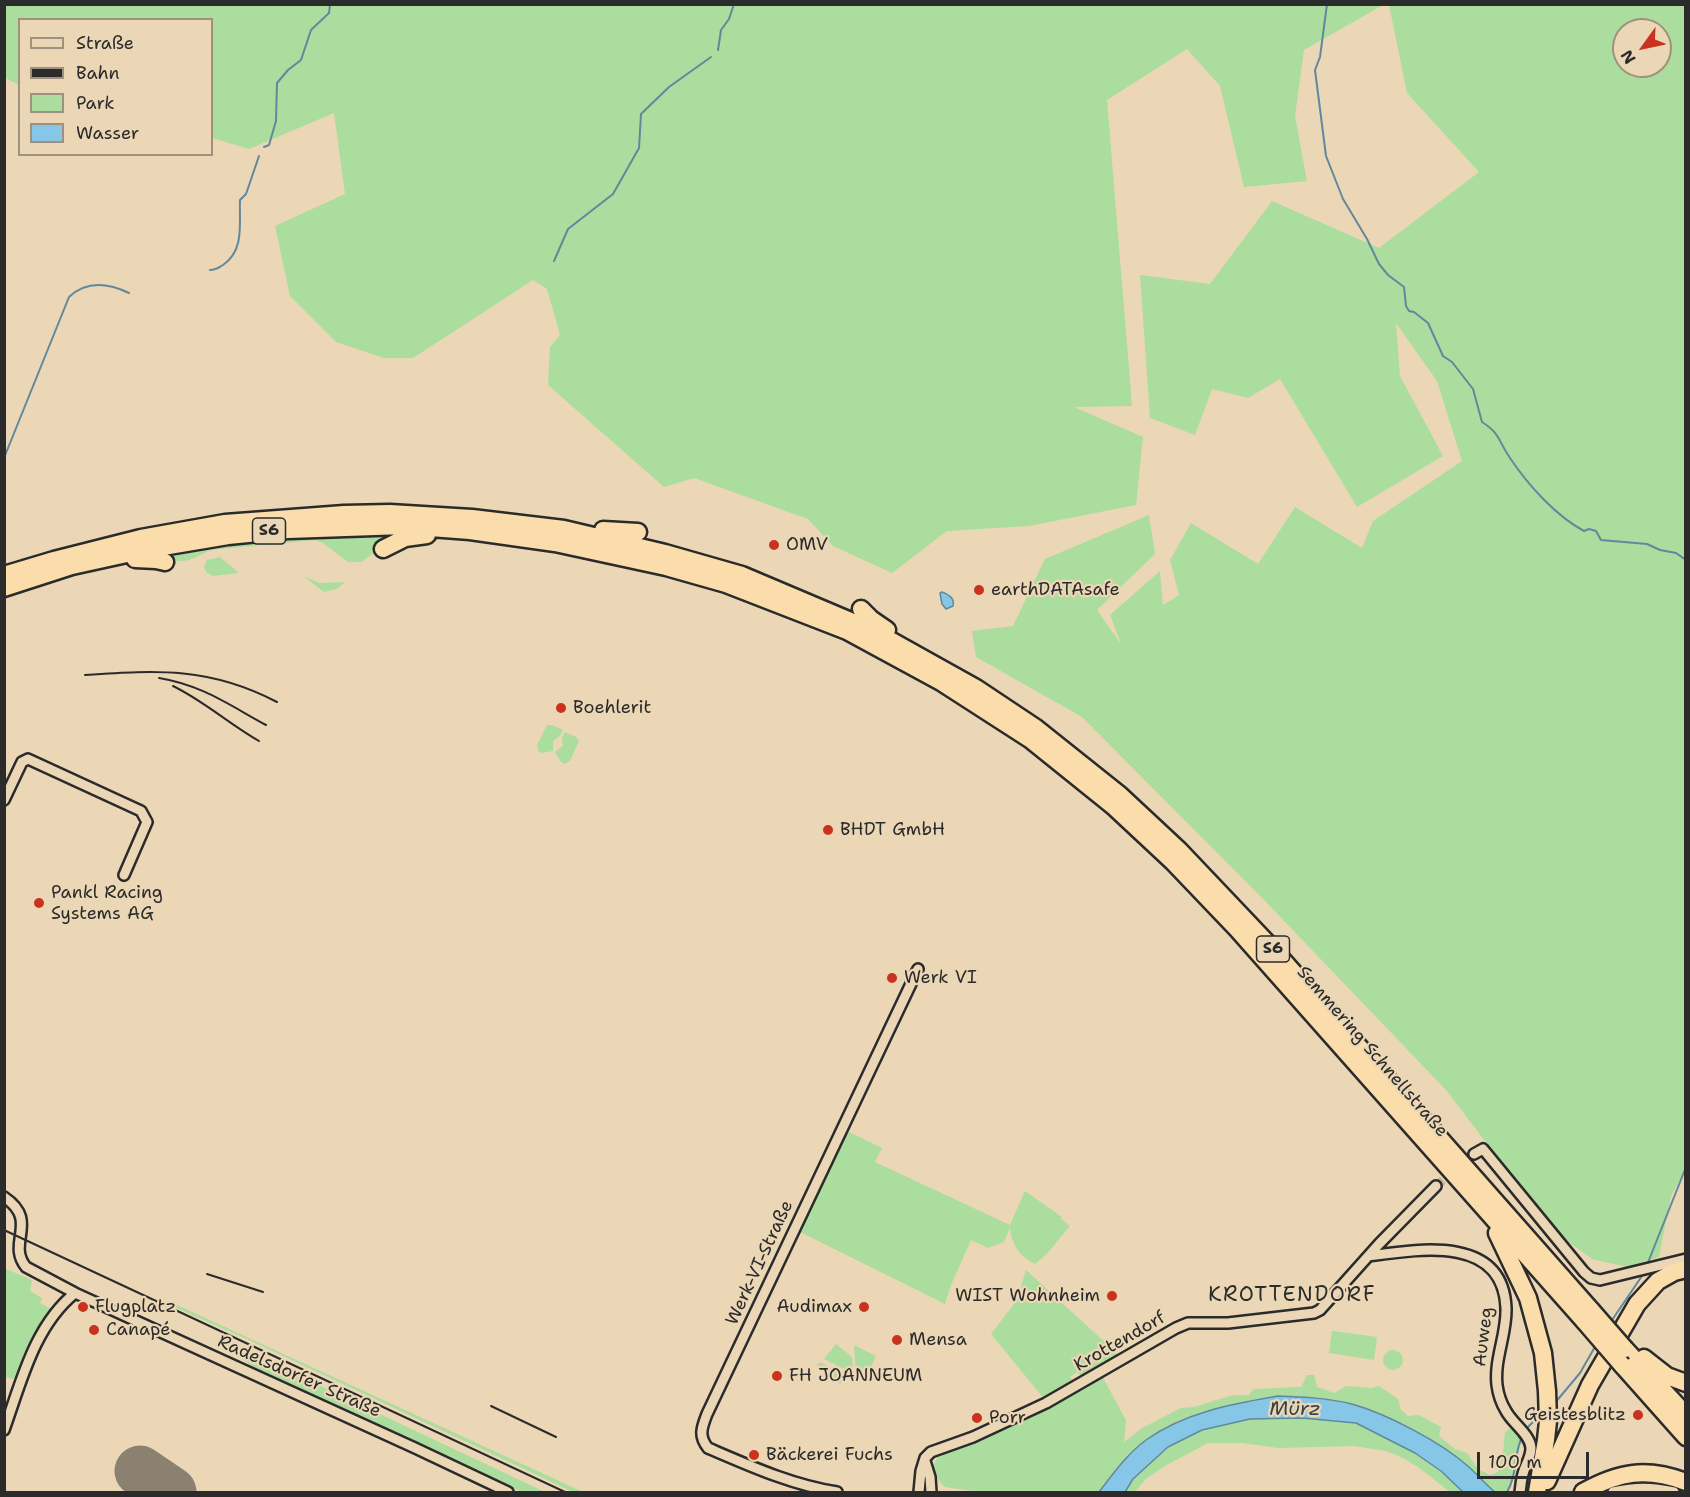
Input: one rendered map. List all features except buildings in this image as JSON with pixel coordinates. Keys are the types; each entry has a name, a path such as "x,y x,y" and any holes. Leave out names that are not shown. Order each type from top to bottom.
{"highway":[{"name":"Semmering Schnellstraße","path":"4,575 141,538 225,523 284,517 390,513 472,518 564,529 665,553 742,575 872,630 976,688 1036,728 1120,795 1179,850 1272,948 1621,1353 1686,1437"},
{"name":"Semmering Schnellstraße","path":"4,588 72,566 145,550 228,536 288,530 404,526 555,543 666,567 726,584 847,632 941,682 1031,740 1113,806 1173,862 1281,978 1490,1215 1588,1316"},
{"path":"564,529 638,532"},
{"path":"383,549 405,538 420,535 461,537 489,534"},
{"path":"72,566 98,568 143,559 165,562"},
{"path":"861,609 880,626 900,636 915,653"},
{"path":"1490,1215 1498,1237 1519,1276 1534,1316 1543,1353 1548,1421 1539,1492"},
{"path":"1539,1492 1572,1422 1621,1353 1637,1304 1651,1287 1666,1276 1686,1269"},
{"path":"1553,1492 1581,1426 1651,1301 1665,1288 1686,1279"},
{"path":"1621,1353 1641,1355 1667,1376 1686,1383"},
{"name":"Semmering Schnellstraße","path":"1621,1353 1686,1415"},
{"path":"1582,1492 1601,1482 1635,1473 1661,1474 1686,1482"}],"street":[{"path":"4,800 22,762 28,759 141,811 147,822 124,875"},
{"name":"Werk-VI-Straße","path":"837,1492 797,1483 708,1448 701,1433 707,1414 918,969"},
{"path":"1474,1154 1483,1149 1591,1278 1600,1280 1686,1259"},
{"name":"Krottendorf","path":"925,1460 935,1450 973,1437 1053,1400 1188,1323 1228,1323 1314,1313 1323,1307 1436,1186"},
{"name":"Radelsdorfer Straße","path":"4,1197 18,1209 21,1215 18,1252 20,1260 26,1266 75,1293 508,1492"},
{"name":"Auweg","path":"1370,1256 1413,1250 1467,1254 1485,1261 1494,1271 1501,1283 1506,1308 1504,1335 1496,1372 1498,1388 1506,1412 1529,1440 1531,1446 1520,1492"},
{"path":"4,1430 35,1346 61,1304 75,1293"},
{"path":"919,1492 921,1471 925,1460"},
{"path":"925,1460 931,1492"},
{"path":"1613,1492 1652,1488 1674,1492"}],"green space":[{"path":"5,4 1383,4 1304,50 1295,116 1307,181 1244,187 1220,86 1187,49 1107,100 1132,406 1074,407 1143,437 1136,505 1029,526 947,531 892,573 833,546 808,519 694,478 664,487 548,385 550,347 560,335 547,289 533,280 413,358 384,358 336,342 290,296 275,226 345,194 334,113 249,149 213,138 213,18 18,18 18,84 5,78"},
{"path":"1389,5 1685,5 1686,1168 1671,1196 1659,1257 1627,1267 1592,1259 1567,1241 1498,1158 1446,1090 1267,903 1082,717 976,657 972,631 1013,626 1045,559 1149,515 1155,554 1097,610 1121,644 1110,615 1160,571 1163,605 1179,595 1170,560 1191,523 1258,564 1295,507 1362,548 1373,521 1462,461 1437,381 1396,323 1400,376 1443,456 1357,507 1280,379 1248,398 1212,389 1195,435 1150,418 1140,275 1210,284 1272,201 1379,248 1479,172 1407,93"},
{"path":"401,535 362,562 348,562 323,543 315,540 210,550 182,561 170,559 164,555 282,541"},
{"path":"220,557 239,573 213,576 207,573 204,567 207,560"},
{"path":"303,576 320,583 345,582 337,589 324,592"},
{"path":"547,725 563,730 560,736 553,741 553,751 542,753 538,751 537,745"},
{"path":"565,732 579,741 570,761 565,764 555,752 563,746 562,738"},
{"path":"847,1131 882,1148 875,1162 1010,1225 1025,1191 1062,1217 1061,1219 1070,1226 1046,1255 1035,1264 1017,1249 1010,1227 1004,1242 988,1248 971,1240 945,1304 798,1231"},
{"path":"4,1268 32,1280 30,1291 42,1298 40,1303 53,1310 41,1324 17,1376 12,1379 5,1377"},
{"path":"1026,1270 1119,1355 1083,1378 1077,1372 1070,1377 1075,1382 1045,1400 991,1334 1017,1300"},
{"path":"175,1304 583,1492 573,1492 174,1307"},
{"path":"1332,1331 1377,1337 1374,1360 1329,1353"},
{"path":"836,1344 852,1357 853,1369 850,1372 824,1359"},
{"path":"854,1345 876,1356 865,1380 856,1376"},
{"path":"244,1350 545,1492 522,1492 269,1377 240,1358"},
{"path":"1389,1350 1397,1350 1403,1356 1403,1364 1397,1370 1389,1370 1383,1364 1383,1356"},
{"path":"820,1362 846,1376 840,1384 817,1366"},
{"path":"1307,1375 1314,1375 1317,1387 1334,1393 1346,1386 1372,1388 1379,1386 1398,1399 1401,1410 1408,1416 1419,1415 1441,1427 1439,1436 1455,1449 1467,1453 1478,1469 1490,1475 1498,1472 1505,1432 1516,1424 1523,1433 1513,1478 1507,1492 1495,1492 1454,1457 1431,1441 1383,1416 1331,1400 1283,1396 1210,1410 1172,1425 1141,1445 1099,1492 1022,1493 964,1490 945,1487 934,1470 934,1463 944,1454 970,1445 972,1439 1022,1415 1027,1417 1033,1415 1034,1411 1054,1405 1102,1376 1126,1420 1124,1442 1142,1428 1181,1408 1194,1407 1233,1395 1249,1395 1253,1389 1301,1387"},
{"path":"1302,1418 1356,1423 1415,1453 1441,1471 1463,1492 1450,1492 1418,1467 1386,1451 1354,1446 1278,1448 1242,1443 1208,1443 1147,1478 1135,1492 1125,1492 1148,1463 1196,1433 1250,1419"}],"water":[{"path":"940,593 951,597 953,606 946,609 942,604"},
{"name":"Mürz","path":"1278,1396 1343,1402 1381,1415 1444,1448 1469,1467 1495,1492 1463,1492 1441,1471 1415,1453 1356,1423 1302,1418 1250,1419 1202,1430 1168,1447 1133,1479 1125,1492 1099,1492 1133,1452 1161,1430 1210,1410"}],"waterway":[{"path":"264,147 269,145 276,121 277,83 301,60 311,30 329,13 330,4"},
{"path":"718,50 721,30 729,19 734,4"},
{"path":"1327,4 1320,57 1315,70 1326,156 1343,199 1379,264 1388,275 1404,287 1406,306 1409,311 1414,312 1428,323 1443,356 1452,362 1473,389 1482,422 1496,434 1517,468 1534,489 1563,517 1584,531 1589,529 1596,531 1601,540 1647,544 1660,550 1676,553 1686,560"},
{"path":"554,261 568,229 613,194 639,148 641,114 669,87 711,57"},
{"path":"210,270 223,265 235,252 240,227 240,200 246,194 259,156"},
{"path":"4,458 69,297 83,288 98,285 106,285 129,293"},
{"path":"1647,1265 1686,1167"},
{"path":"1610,1323 1644,1273"},
{"path":"1554,1404 1580,1373 1596,1345"},
{"path":"1525,1430 1540,1415"},
{"path":"1507,1492 1513,1478 1523,1435"}],"runway":[{"path":"140,1471 171,1492"}],"tunnel":[{"path":"1436,1186 1474,1154"}],"railway":[{"path":"85,675 160,672 206,677 229,682 277,702"},
{"path":"159,678 189,685 266,725"},
{"path":"173,686 259,741"},
{"path":"4,1230 565,1492"},
{"path":"207,1274 263,1292"},
{"path":"491,1406 556,1437"}],"place":[{"name":"OMV","path":"774,545"},
{"name":"earthDATAsafe","path":"979,590"},
{"name":"Boehlerit","path":"561,708"},
{"name":"BHDT GmbH","path":"828,830"},
{"name":"Pankl Racing Systems AG","path":"39,903"},
{"name":"Werk VI","path":"892,978"},
{"name":"WIST Wohnheim","path":"1112,1296"},
{"name":"Flugplatz","path":"83,1307"},
{"name":"Audimax","path":"864,1307"},
{"name":"Canapé","path":"94,1330"},
{"name":"Mensa","path":"897,1340"},
{"name":"FH JOANNEUM","path":"777,1376"},
{"name":"Geistesblitz","path":"1638,1415"},
{"name":"Porr","path":"977,1418"},
{"name":"Bäckerei Fuchs","path":"754,1455"}],"district":[{"name":"KROTTENDORF","path":"1292,1296"}]}
